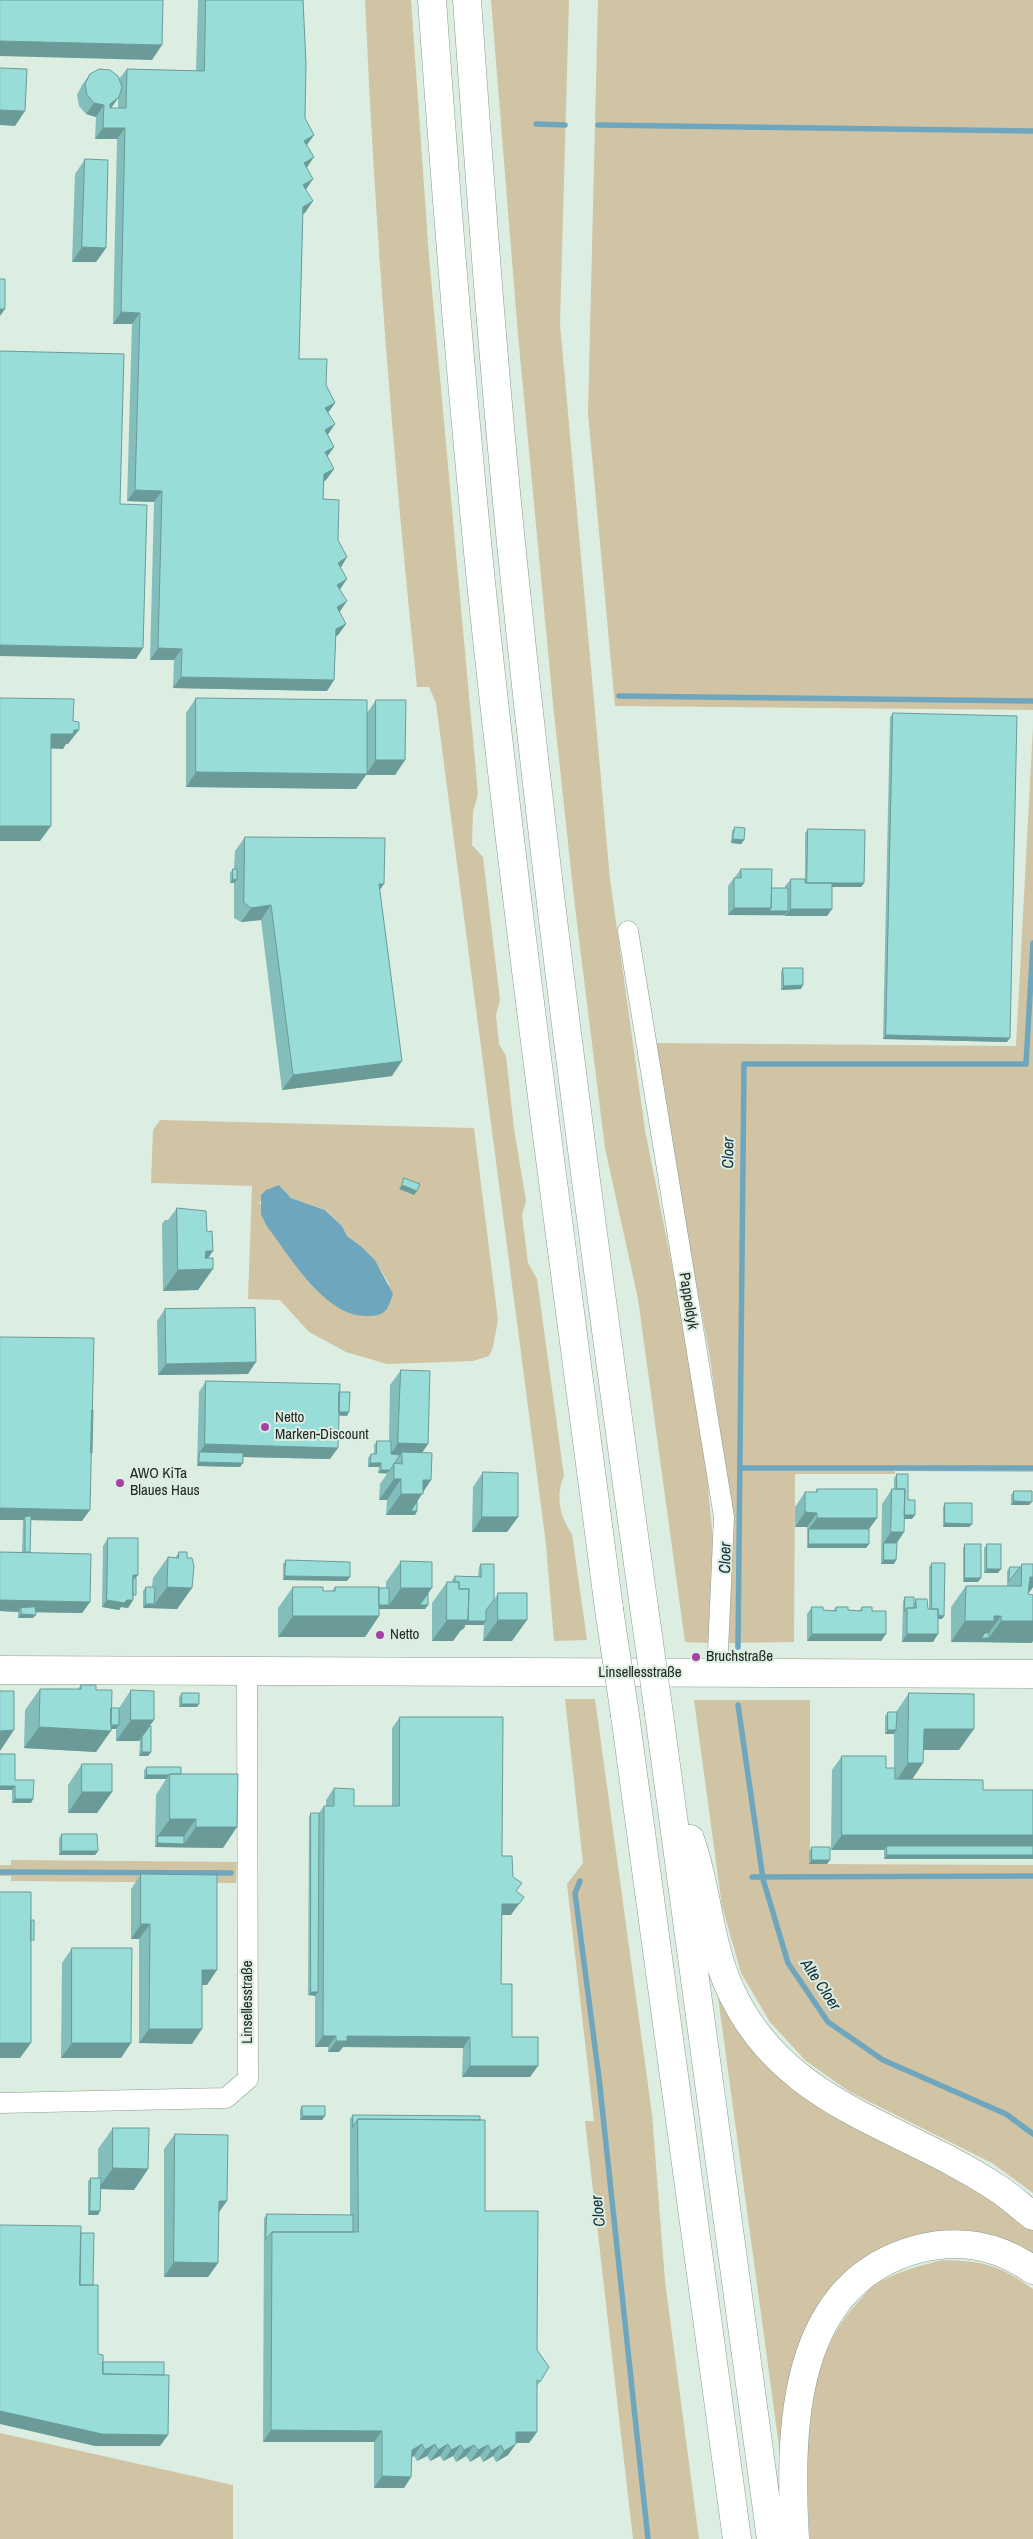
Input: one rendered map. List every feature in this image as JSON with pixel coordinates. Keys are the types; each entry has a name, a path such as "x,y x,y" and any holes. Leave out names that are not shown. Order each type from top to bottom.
{"main road":[{"path":"432,0 448,225 482,591 520,923 609,1609 737,2539"},
{"path":"467,0 482,223 516,589 591,1224 771,2539"},
{"name":"Linsellesstraße","path":"0,1670 1033,1674"},
{"path":"667,1774 698,1861 709,1925 727,1982 757,2034 783,2064 823,2095 997,2188 1033,2216"},
{"path":"795,2539 792,2483 796,2413 808,2356 829,2310 858,2279 896,2254 939,2243 979,2245 1016,2258 1033,2270"}],"street":[{"name":"Pappeldyk","path":"628,931 724,1517 717,1673"},
{"name":"Linsellesstraße","path":"0,2103 226,2098 248,2079 247,1671"}],"shaded area":[{"path":"365,0 411,0 429,257 478,794 473,812 472,845 483,857 500,1000 496,1015 499,1044 506,1056 514,1129 526,1201 522,1215 528,1263 537,1279 564,1476 559,1498 560,1506 564,1520 572,1534 587,1640 554,1641 546,1544 436,703 429,687 417,687 400,516 386,344"},
{"path":"491,0 569,0 560,324 610,879 645,1130 691,1361 707,1476 713,1540 709,1643 685,1642 638,1299 605,1148 575,907 553,704 518,335"},
{"path":"598,0 1033,0 1033,710 615,706 588,413"},
{"path":"1033,727 1033,1472 895,1471 895,1474 795,1474 794,1642 728,1643 729,1500 710,1358 652,1043 1016,1046"},
{"path":"160,1120 474,1128 498,1320 493,1347 489,1356 473,1361 387,1364 346,1352 309,1332 280,1300 248,1299 252,1186 151,1183 153,1130","holes":["279,1185 291,1198 326,1210 342,1226 347,1236 375,1260 390,1286 259,1203"]},
{"path":"565,1699 595,1699 652,2114 665,2281 699,2539 633,2539 585,2121 594,2121 567,1884 583,1863"},
{"path":"694,1700 810,1700 810,1864 1033,1865 1033,2193 992,2163 850,2092 806,2061 770,2022 741,1973 722,1906"},
{"path":"11,1860 237,1862 236,1883 11,1881 11,1876 0,1876 0,1865 11,1865"},
{"path":"715,1975 726,2005 930,2161 1033,2227 1033,2262 980,2240 855,2271 781,2461"},
{"path":"943,2260 980,2263 991,2266 1011,2274 1033,2289 1033,2539 810,2539 808,2446 816,2384 825,2355 838,2328 872,2287 898,2273"},
{"path":"0,2433 233,2485 233,2539 0,2539"}],"water":[{"path":"279,1185 291,1198 325,1210 342,1226 347,1236 375,1260 393,1294 389,1306 384,1312 371,1316 351,1313 336,1306 309,1282 266,1225 261,1214 261,1195 266,1190"}],"building":[{"path":"0,0 163,0 162,45 0,41"},
{"path":"206,0 303,0 306,64 305,118 314,135 304,141 314,157 304,163 313,179 303,185 313,201 303,207 299,359 327,359 326,385 335,403 325,408 335,424 325,430 334,447 325,452 334,469 324,474 323,499 339,500 338,540 347,557 338,563 347,579 337,585 347,601 337,607 346,624 336,629 334,680 181,677 182,649 158,648 162,491 135,490 140,313 121,312 125,128 103,128 104,105 94,103 87,95 85,84 90,74 99,69 110,70 118,76 122,87 119,97 110,104 110,108 126,108 127,69 204,71"},
{"path":"0,68 27,69 25,111 0,110"},
{"path":"85,159 108,160 106,248 82,247"},
{"path":"0,279 5,279 5,309 0,309"},
{"path":"0,351 124,354 120,504 147,505 143,648 0,645"},
{"path":"0,698 74,699 73,721 79,722 79,730 74,730 73,734 51,734 51,826 0,826"},
{"path":"196,698 367,700 367,774 196,772"},
{"path":"376,700 406,700 405,760 376,760"},
{"path":"893,713 1017,716 1010,1038 886,1035"},
{"path":"735,827 745,828 744,840 733,839"},
{"path":"808,829 865,830 864,883 807,883"},
{"path":"245,837 385,838 384,884 379,884 402,1061 293,1075 271,905 251,908 244,903"},
{"path":"233,869 237,869 237,880 233,879"},
{"path":"741,869 772,869 771,908 734,908 734,878 741,878"},
{"path":"791,879 805,879 805,883 832,883 832,909 791,909"},
{"path":"772,888 788,888 788,911 769,911 771,908"},
{"path":"783,968 803,968 803,985 784,986"},
{"path":"404,1178 420,1184 417,1191 402,1185"},
{"path":"177,1208 206,1211 207,1232 212,1231 213,1251 206,1251 205,1258 213,1258 213,1269 178,1270"},
{"path":"255,1308 256,1362 166,1364 165,1309"},
{"path":"0,1337 94,1338 90,1510 0,1508"},
{"path":"401,1370 430,1371 428,1444 398,1443"},
{"path":"206,1381 340,1384 338,1448 205,1444"},
{"path":"339,1392 350,1392 349,1412 339,1412"},
{"path":"92,1410 93,1410 91,1453"},
{"path":"377,1441 391,1441 391,1454 400,1455 390,1470 381,1470 381,1463 370,1463 371,1454 376,1454"},
{"path":"200,1452 243,1453 243,1463 199,1462"},
{"path":"402,1452 432,1453 431,1480 423,1480 423,1494 401,1494 401,1479 394,1479 394,1463 402,1464"},
{"path":"483,1472 518,1473 518,1517 482,1517"},
{"path":"897,1474 908,1474 908,1500 915,1500 915,1515 904,1515 905,1489 897,1489"},
{"path":"817,1489 877,1489 877,1518 817,1518 817,1513 805,1512 805,1492 817,1492"},
{"path":"892,1489 905,1489 904,1532 891,1532"},
{"path":"1014,1491 1032,1491 1032,1502 1014,1501"},
{"path":"417,1502 417,1511 411,1511"},
{"path":"945,1503 972,1503 972,1524 945,1523"},
{"path":"31,1516 30,1552 25,1552 25,1517"},
{"path":"809,1529 869,1529 869,1544 809,1544"},
{"path":"108,1538 138,1538 138,1575 133,1575 133,1600 127,1600 124,1603 107,1600"},
{"path":"884,1543 897,1543 896,1560 884,1560"},
{"path":"965,1544 981,1544 981,1578 965,1578"},
{"path":"987,1544 1001,1544 1001,1569 987,1569"},
{"path":"0,1552 91,1554 90,1602 0,1600"},
{"path":"179,1552 187,1552 187,1558 192,1558 194,1566 192,1588 167,1587 168,1557 178,1558"},
{"path":"286,1560 350,1562 350,1577 285,1576"},
{"path":"401,1561 432,1562 432,1588 401,1588"},
{"path":"932,1563 945,1563 944,1616 938,1615 938,1609 932,1609"},
{"path":"481,1564 494,1564 494,1600 486,1610 486,1621 467,1621 469,1589 459,1589 459,1582 455,1582 455,1576 481,1577"},
{"path":"1022,1564 1033,1564 1033,1577 1030,1577 1028,1594 1033,1595 1033,1621 1001,1621 1001,1616 994,1616 994,1621 965,1621 966,1586 1021,1586"},
{"path":"1010,1567 1020,1567 1009,1581"},
{"path":"133,1578 136,1578 136,1595 133,1595"},
{"path":"447,1582 459,1582 459,1589 469,1589 468,1620 447,1620"},
{"path":"146,1587 155,1587 154,1604 146,1604"},
{"path":"293,1587 323,1587 323,1591 335,1591 335,1587 379,1587 379,1616 293,1616"},
{"path":"379,1588 389,1588 389,1605 379,1605"},
{"path":"498,1593 527,1593 527,1620 498,1620"},
{"path":"428,1594 428,1605 420,1605"},
{"path":"905,1597 914,1597 914,1608 907,1608 905,1611"},
{"path":"916,1599 927,1599 928,1609 938,1609 938,1634 907,1634 907,1608 916,1608"},
{"path":"35,1607 36,1615 21,1614 21,1608"},
{"path":"812,1607 823,1607 823,1610 836,1611 836,1607 848,1607 848,1610 862,1611 862,1607 872,1607 872,1611 886,1611 886,1634 812,1634"},
{"path":"985,1633 989,1633 989,1638 982,1638"},
{"path":"81,1685 96,1685 96,1690 112,1690 111,1731 39,1727 40,1689 81,1689"},
{"path":"131,1690 154,1691 154,1720 131,1720"},
{"path":"0,1691 14,1691 14,1730 0,1731"},
{"path":"182,1693 199,1693 199,1704 182,1704"},
{"path":"909,1693 974,1694 974,1729 924,1729 923,1763 908,1763"},
{"path":"111,1708 119,1708 119,1725 111,1725"},
{"path":"888,1712 897,1712 896,1730 888,1730"},
{"path":"400,1717 503,1717 502,1856 512,1856 513,1877 522,1883 516,1891 524,1897 519,1904 502,1904 501,1984 512,1984 512,2037 538,2037 538,2066 470,2066 470,2037 347,2036 347,2041 336,2041 336,2036 323,2036 324,1806 334,1806 334,1788 354,1789 354,1806 399,1806"},
{"path":"150,1726 151,1752 142,1752 142,1737"},
{"path":"0,1754 15,1754 15,1780 34,1780 33,1799 15,1799 15,1786 0,1786"},
{"path":"842,1756 886,1756 886,1768 895,1768 895,1779 983,1780 983,1790 1033,1790 1033,1835 842,1835"},
{"path":"82,1764 112,1764 112,1792 82,1792"},
{"path":"147,1767 181,1767 181,1774 147,1775"},
{"path":"170,1774 238,1774 237,1827 196,1827 196,1819 170,1819"},
{"path":"311,1813 319,1813 318,1992 311,1992"},
{"path":"62,1834 97,1834 98,1851 62,1851"},
{"path":"158,1836 184,1836 184,1844 158,1843"},
{"path":"887,1846 1033,1846 1033,1855 887,1855"},
{"path":"812,1847 830,1847 830,1860 812,1860"},
{"path":"141,1874 217,1875 217,1970 202,1970 202,2029 149,2029 150,1924 141,1924"},
{"path":"0,1892 31,1892 31,2043 0,2043"},
{"path":"31,1920 34,1920 34,1940 31,1940"},
{"path":"72,1948 132,1948 131,2043 72,2043"},
{"path":"302,2106 325,2106 325,2116 303,2116"},
{"path":"353,2115 480,2116 480,2120 358,2119 353,2127"},
{"path":"358,2119 485,2120 485,2211 538,2211 537,2350 549,2367 540,2382 537,2380 537,2432 516,2432 516,2444 504,2451 501,2445 491,2451 488,2445 478,2450 474,2445 464,2450 461,2445 451,2450 448,2444 438,2450 435,2444 425,2450 422,2444 412,2450 411,2477 382,2476 382,2431 271,2430 272,2232 358,2232"},
{"path":"113,2128 149,2128 148,2169 113,2168"},
{"path":"175,2134 228,2135 227,2201 219,2201 218,2263 174,2262"},
{"path":"91,2178 101,2178 100,2211 90,2211"},
{"path":"267,2214 353,2215 353,2232 272,2232 266,2239"},
{"path":"0,2225 81,2226 80,2285 98,2285 98,2354 103,2355 103,2374 169,2375 168,2435 102,2434 0,2411"},
{"path":"81,2233 94,2233 93,2285 80,2285"},
{"path":"103,2362 164,2362 164,2375 103,2374"}],"waterway":[{"path":"536,124 565,125"},
{"path":"598,125 1033,131"},
{"path":"619,696 1033,701"},
{"name":"Cloer","path":"738,1647 744,1064 1026,1064 1033,943"},
{"path":"740,1468 1033,1468"},
{"name":"Alte Cloer","path":"738,1705 763,1879 788,1963 828,2022 883,2060 1006,2114 1033,2134"},
{"path":"0,1872 231,1873"},
{"path":"752,1877 1033,1876"},
{"name":"Cloer","path":"580,1881 575,1893 599,2078 648,2539"}],"place":[{"name":"Netto Marken-Discount","path":"265,1427"},
{"name":"AWO KiTa Blaues Haus","path":"120,1483"},
{"name":"Netto","path":"380,1635"},
{"name":"Bruchstraße","path":"696,1657"}]}
